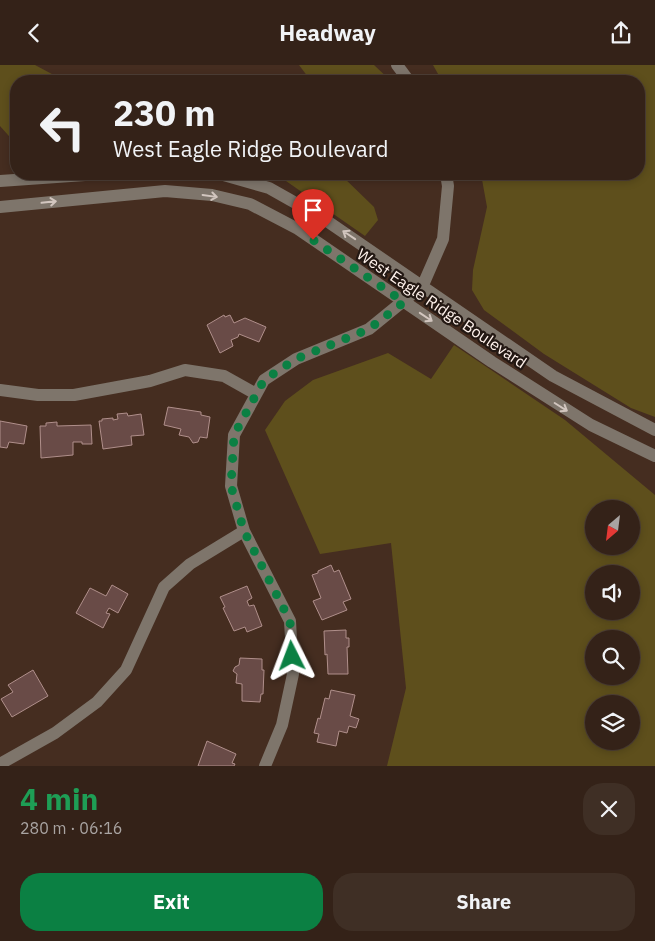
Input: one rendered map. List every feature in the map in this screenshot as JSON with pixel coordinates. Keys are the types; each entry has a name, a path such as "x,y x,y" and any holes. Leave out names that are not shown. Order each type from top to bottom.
{"street":[{"path":"0,181 14,180"},
{"name":"West Eagle Ridge Boulevard","path":"243,180 269,187 324,219 423,285 553,376 655,430"},
{"path":"265,766 282,725 293,674 290,621 244,531 231,486 234,435 264,380 296,359 369,329 423,285 443,239 447,180"},
{"name":"West Eagle Ridge Boulevard","path":"0,206 165,191 212,195 250,204 298,229 492,362 591,425 655,456"},
{"path":"0,390 38,395 74,395 150,381 185,370 224,376 256,394"},
{"path":"0,764 55,733 97,702 126,670 164,587 190,563 244,531"}],"shaded area":[{"path":"0,65 35,65 54,75 10,75 10,137 0,126"},
{"path":"299,65 374,65 385,75 306,75"},
{"path":"433,65 655,65 655,417 631,408 544,354 484,310 472,290 473,270 487,207 482,180 645,180 645,75 439,75"},
{"path":"283,180 346,180 374,207 378,220 365,236"},
{"path":"454,345 565,420 655,495 655,766 387,766 406,688 391,543 320,554 265,430 285,401 313,380 388,353 431,379"}],"building":[{"path":"224,315 225,317 230,315 234,323 245,318 266,327 259,342 239,334 238,337 231,340 233,346 220,353 207,325"},
{"path":"168,407 201,412 201,415 210,417 207,438 200,437 198,442 193,443 189,437 179,435 181,429 164,425"},
{"path":"127,413 128,416 141,414 144,435 131,436 132,445 103,449 99,421 102,421 102,419 118,419 117,414"},
{"path":"0,421 27,426 24,444 9,442 7,448 0,447"},
{"path":"57,422 57,426 91,425 92,444 73,442 73,455 41,458 40,426 46,426 46,423"},
{"path":"331,565 334,572 339,570 351,599 343,602 347,610 322,620 313,601 321,598 312,575"},
{"path":"112,585 128,594 118,613 109,608 106,613 110,614 103,628 76,613 90,588 106,596"},
{"path":"247,586 252,598 247,601 249,606 254,605 262,626 247,632 245,627 234,631 220,597"},
{"path":"346,630 346,638 349,638 349,647 347,647 348,674 328,674 324,631"},
{"path":"240,658 262,659 262,670 264,670 263,694 261,694 260,702 242,701 242,684 236,683 237,674 233,671 239,665"},
{"path":"33,670 48,696 12,717 1,699 13,692 8,685"},
{"path":"331,690 355,695 350,716 359,719 356,728 349,726 347,733 339,731 336,746 317,742 319,734 314,733 318,718 320,719 325,698 329,699"},
{"path":"207,741 236,754 232,763 235,764 234,766 198,766"}],"route":[{"path":"292,656 290,621 244,531 231,486 234,435 264,380 296,359 369,329 404,302 313,240"}]}
